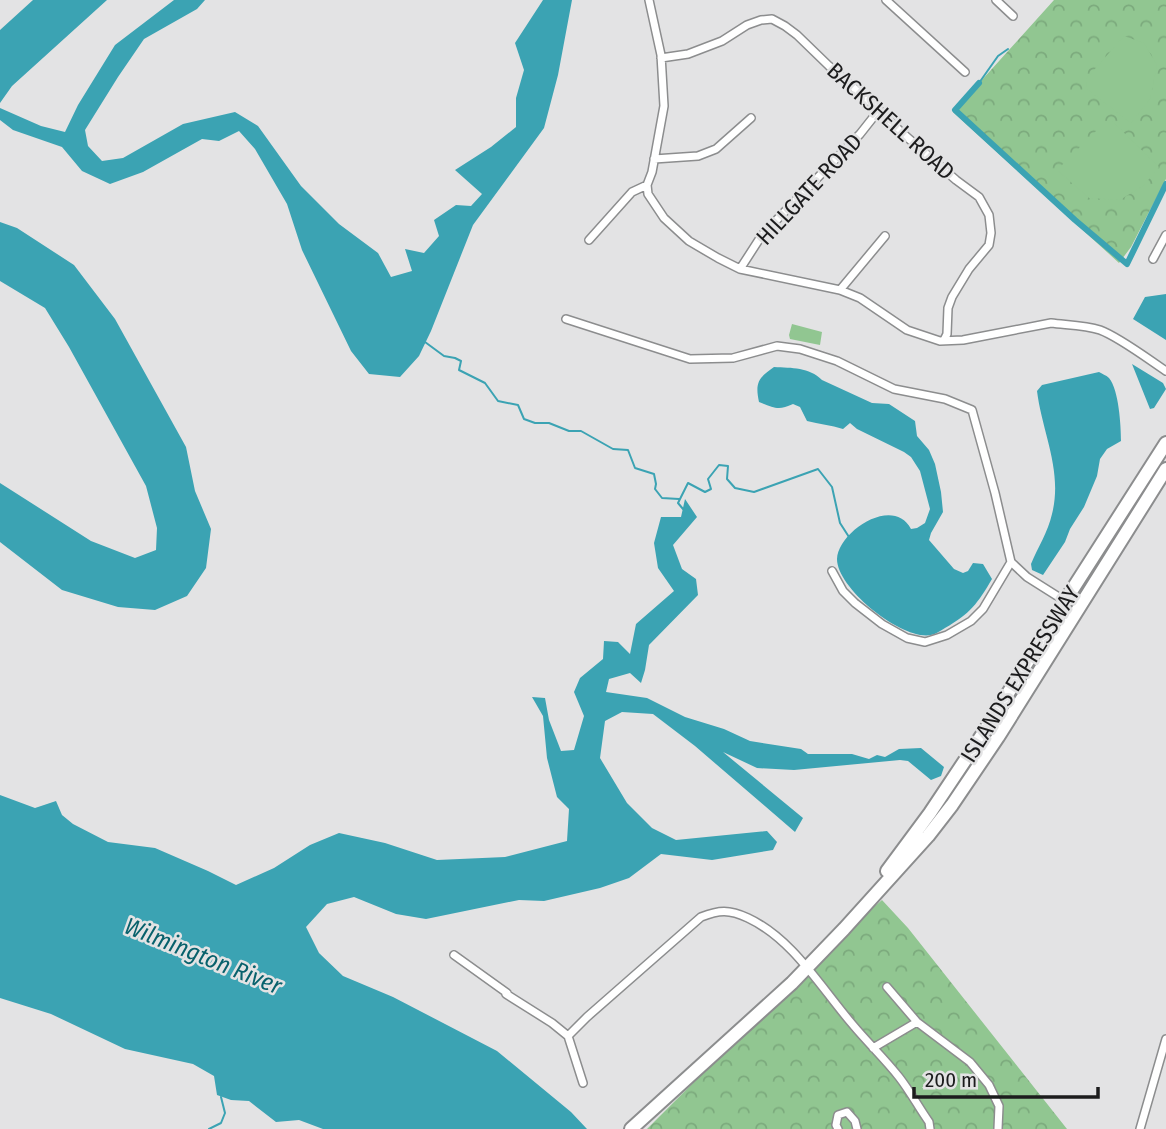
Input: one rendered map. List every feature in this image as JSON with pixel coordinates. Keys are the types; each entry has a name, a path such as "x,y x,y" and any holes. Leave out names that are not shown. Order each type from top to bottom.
{"main road":[{"name":"ISLANDS EXPRESSWAY","path":"868,901 986,729 1166,443"},
{"name":"ISLANDS EXPRESSWAY","path":"631,1129 807,968 928,836 999,737 1166,468"}],"street":[{"path":"649,0 661,58 664,106 648,194 664,218 689,241 740,269 840,290 865,301 907,330 925,337 940,341 963,340 1051,323 1064,324 1098,329 1109,334 1166,371"},
{"path":"886,0 965,72"},
{"path":"996,0 1013,16"},
{"name":"BACKSHELL ROAD","path":"661,58 688,54 709,47 747,25 772,19 797,35 900,131 979,197 989,215 989,245 952,297 944,340"},
{"name":"HILLGATE ROAD","path":"740,269 762,236 879,110"},
{"path":"654,159 698,156 716,149 751,118"},
{"path":"589,240 632,192 648,186"},
{"path":"840,290 885,236"},
{"path":"1153,259 1166,236"},
{"path":"566,319 690,359 724,360 777,346 800,349 837,361 894,389 945,399 972,410 995,493 1010,562 1027,577 1065,601"},
{"path":"832,571 849,597 882,624 907,638 925,642 947,635 971,621 983,609 1010,562"},
{"path":"568,1037 587,1017 701,917 719,911 734,913 765,928 807,968 900,1079 929,1122 930,1129"},
{"path":"454,955 568,1037 583,1083"},
{"path":"887,987 916,1022 970,1062 989,1085 999,1106 998,1129"},
{"path":"873,1048 916,1022"},
{"path":"1140,1129 1166,1039"},
{"path":"838,1129 838,1115 847,1112 855,1121 857,1129"}],"green space":[{"path":"1054,0 1166,0 1166,179 1131,247 1119,263 953,112"},
{"path":"1124,36 1144,43 1157,65 1150,99 1131,123 1087,89 1086,79"},
{"path":"1106,121 1112,121 1159,167 1144,185 1120,200 1089,198 1057,170"},
{"path":"792,324 822,332 820,345 790,339"},
{"path":"882,900 908,928 1067,1129 647,1129 838,938"}],"water":[{"path":"33,0 107,0 12,86 0,103 0,30"},
{"path":"174,0 205,0 197,9 144,39 85,130 88,146 102,161 123,158 183,124 235,112 258,126 301,186 339,224 378,253 391,277 412,271 405,249 424,253 439,236 434,220 456,205 471,206 482,194 455,170 516,127 516,98 524,70 515,43 543,0 572,0 558,75 544,128 473,225 419,356 400,377 369,374 351,351 302,250 287,204 255,149 239,131 219,141 202,139 143,172 110,184 82,171 62,147 13,130 0,120 0,108 41,126 65,132 78,105 115,45"},
{"path":"0,222 17,228 74,265 115,319 186,447 195,491 211,529 206,568 187,596 155,610 118,607 62,590 0,542 0,483 91,541 135,558 156,550 157,528 146,486 45,308 0,281"},
{"path":"1166,294 1166,340 1133,319 1145,297"},
{"path":"1132,364 1163,383 1166,389 1154,408 1150,409"},
{"path":"774,367 806,370 872,403 889,404 915,421 917,436 929,450 935,464 941,492 943,512 929,540 954,569 963,573 968,571 973,563 983,564 992,579 978,601 961,618 935,634 919,635 889,622 859,598 848,584 837,559 846,538 856,529 880,516 903,519 911,529 925,523 930,509 920,471 911,457 904,452 850,423 843,429 807,421 800,407 793,404 776,408 759,402 759,382 764,374"},
{"path":"1099,372 1109,378 1115,391 1121,441 1107,449 1100,459 1097,476 1084,507 1043,575 1032,570 1031,564 1050,521 1055,482 1037,391 1042,385"},
{"name":"Wilmington River","path":"685,499 697,517 673,545 682,569 696,579 698,595 649,645 641,683 630,673 609,679 606,692 647,698 685,717 724,729 750,741 801,749 808,754 852,754 869,759 877,755 885,757 899,749 921,748 944,767 941,776 931,780 908,761 900,760 794,770 757,768 723,752 803,818 795,832 695,746 653,714 622,712 605,721 600,758 627,803 652,828 676,840 767,831 777,842 773,850 712,860 661,854 629,878 600,888 544,901 519,900 426,919 396,914 354,897 327,904 306,927 319,953 343,976 393,997 497,1051 571,1112 587,1129 323,1129 299,1120 276,1122 249,1101 231,1100 217,1095 214,1076 193,1064 125,1049 51,1014 0,998 0,795 35,808 56,801 62,815 73,824 108,842 155,848 236,885 274,868 310,845 339,833 385,843 437,860 505,857 567,841 569,809 557,797 547,758 543,716 532,697 545,698 549,720 561,751 574,750 584,716 574,692 580,678 603,659 604,641 618,642 630,654 636,624 674,591 658,568 654,543 661,517 681,517"}],"waterway":[{"path":"979,83 998,56 1008,49"},
{"path":"979,83 955,110 1127,264 1166,184"},
{"path":"425,342 444,356 461,361 459,370 485,383 498,401 518,405 524,419 535,423 549,423 569,431 581,431 613,449 628,450 635,468 654,474 655,489 662,498 679,499"},
{"path":"683,509 678,503 688,483 705,492 711,489 708,479 719,465 728,466 727,479 735,488 754,492 818,469 832,487 840,523 849,537"},
{"path":"209,1129 221,1123 225,1113 221,1097"}]}
